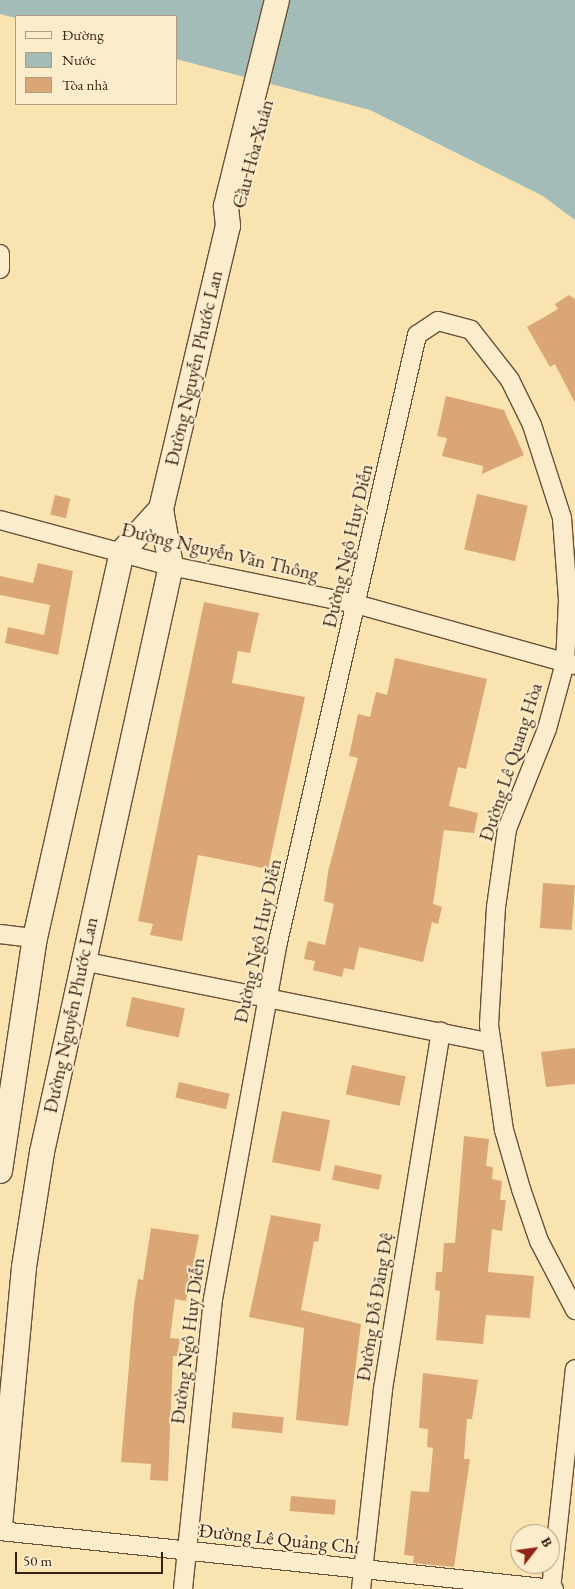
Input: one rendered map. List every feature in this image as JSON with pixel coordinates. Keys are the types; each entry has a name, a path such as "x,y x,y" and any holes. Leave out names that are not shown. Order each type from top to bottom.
{"main road":[{"name":"Cầu Hòa Xuân","path":"228,226 226,206 277,0"},
{"name":"Cầu Hòa Xuân","path":"228,226 240,211 292,0"},
{"name":"Đường Nguyễn Phước Lan","path":"0,1526 24,1266 42,1152 82,960 171,566 161,509 228,226"},
{"name":"Đường Nguyễn Phước Lan","path":"0,1171 35,938 122,552 161,509"}],"street":[{"name":"Đường Ngô Huy Diễn","path":"183,1589 213,1299 268,998 417,335 438,320"},
{"name":"Đường Lê Quang Hòa","path":"438,320 471,330 505,372 532,425 562,518 568,600 570,664 547,729 507,829 493,946 491,1042 504,1130 521,1189 540,1241 575,1310"},
{"name":"Đường Nguyễn Văn Thông","path":"0,520 171,566 356,604 570,664"},
{"path":"0,934 35,938"},
{"path":"82,960 491,1042"},
{"name":"Đường Đỗ Đăng Đệ","path":"361,1589 383,1389 441,1032"},
{"path":"552,1589 575,1369"},
{"name":"Đường Lê Quảng Chí","path":"0,1531 552,1589"}],"water":[{"path":"0,0 575,0 575,220 543,196 370,110 178,60 178,15 15,15 15,18 0,14"}],"building":[{"path":"569,295 575,299 575,403 555,364 550,367 527,327 558,309 555,304"},
{"path":"446,396 504,410 524,455 482,474 483,466 442,456 447,438 437,436"},
{"path":"477,494 528,506 515,561 464,550"},
{"path":"55,495 71,499 66,518 50,514"},
{"path":"38,563 73,571 58,655 5,643 8,627 44,635 50,605 0,595 0,576 33,583"},
{"path":"204,602 259,613 250,653 238,651 232,683 305,697 268,869 198,855 182,941 150,935 153,924 138,921"},
{"path":"395,658 487,679 466,769 458,767 449,806 478,813 474,833 444,830 433,904 442,907 438,924 432,922 423,962 359,947 354,970 344,968 342,977 313,970 315,961 304,959 308,941 325,945 334,904 324,901 328,872 358,758 349,756 358,714 370,717 376,692 387,695"},
{"path":"543,883 575,885 572,930 540,928"},
{"path":"132,997 185,1008 179,1038 126,1026"},
{"path":"575,1048 575,1084 546,1087 541,1052"},
{"path":"352,1065 406,1076 400,1106 346,1094"},
{"path":"179,1082 230,1094 226,1109 175,1098"},
{"path":"282,1111 330,1120 320,1171 272,1162"},
{"path":"464,1136 489,1139 486,1166 493,1167 492,1179 502,1181 500,1200 506,1200 502,1231 492,1229 488,1272 534,1276 530,1318 486,1315 483,1344 436,1340 440,1291 435,1290 436,1272 442,1272 444,1243 455,1243"},
{"path":"335,1165 382,1175 379,1190 332,1180"},
{"path":"271,1215 321,1224 318,1242 314,1241 301,1310 361,1324 348,1426 296,1420 304,1328 249,1317"},
{"path":"151,1228 199,1235 186,1301 175,1299 170,1338 180,1339 177,1356 173,1356 168,1481 150,1480 151,1464 121,1462 134,1305 138,1279 143,1280"},
{"path":"423,1373 478,1380 472,1419 467,1419 464,1459 470,1459 454,1567 413,1563 414,1556 404,1555 411,1491 429,1492 433,1448 427,1447 428,1429 419,1428"},
{"path":"233,1412 284,1417 282,1433 231,1428"},
{"path":"291,1496 336,1500 335,1515 290,1511"}]}
